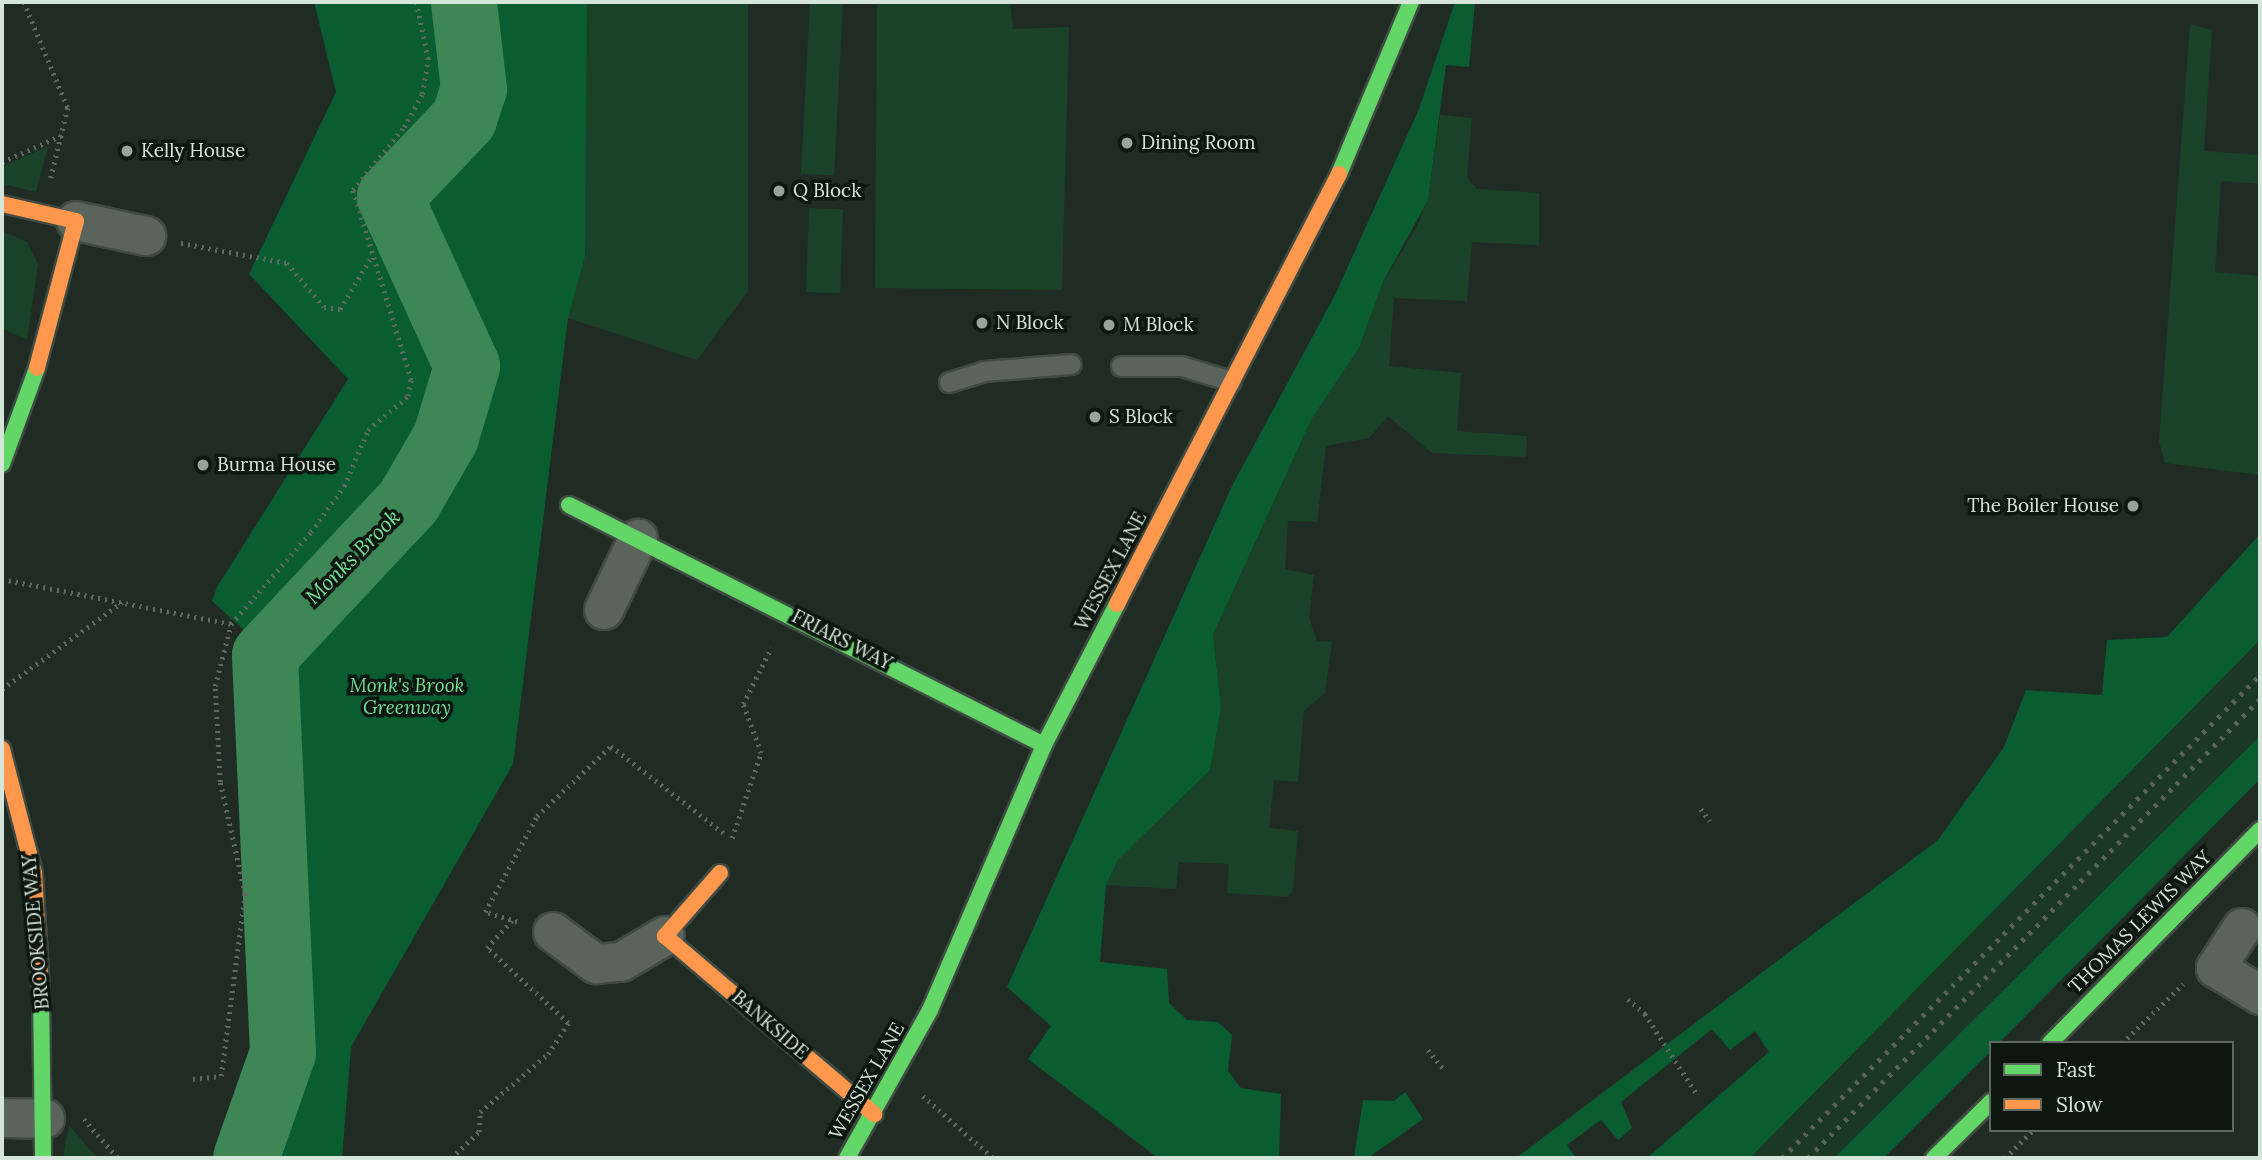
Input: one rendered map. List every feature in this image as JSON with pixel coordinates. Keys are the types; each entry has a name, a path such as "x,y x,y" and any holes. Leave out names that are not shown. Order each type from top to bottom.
{"street":[{"name":"WESSEX LANE","path":"847,1158 874,1114 989,884 1044,745 1336,178 1411,2"},
{"path":"2,204 146,236"},
{"path":"2,464 34,379 60,217"},
{"name":"FRIARS WAY","path":"569,505 789,613 1044,745"},
{"path":"604,610 638,539"},
{"name":"BROOKSIDE WAY","path":"2,750 34,873 45,1119 43,1158"},
{"name":"THOMAS LEWIS WAY","path":"2051,1041 2260,830"},
{"path":"553,932 596,964 621,962 666,936 720,873"},
{"path":"2242,929 2216,968 2260,995"},
{"name":"BANKSIDE","path":"666,936 874,1114"},
{"path":"1934,1158 1989,1104"},
{"path":"6,1118 45,1119"}],"lane":[{"path":"948,382 984,371 1071,364"},
{"path":"1121,366 1181,366 1231,381"}],"path":[{"path":"24,2 68,107 61,136 60,217"},
{"path":"193,1079 221,1076 245,894 220,782 215,686 231,624 311,533 344,486 368,430 408,396 411,380 370,259 353,190 404,127 422,94 428,59 416,2"},
{"path":"2,162 61,136"},
{"path":"852,193 860,192"},
{"path":"146,236 287,263 324,307 340,309 370,259"},
{"path":"2,579 231,624"},
{"path":"2,689 122,602"},
{"path":"720,873 761,753 743,704 789,613"},
{"path":"553,932 485,912 537,816 611,746 731,841"},
{"path":"1701,809 1710,821"},
{"path":"451,1158 479,1132 480,1112 548,1054 568,1023 487,948 512,920"},
{"path":"2124,1041 2180,985 2216,968"},
{"path":"1628,999 1645,1014 1697,1094"},
{"path":"1428,1050 1443,1068"},
{"path":"956,1126 993,1158"},
{"path":"2005,1158 2031,1132"}],"shaded area":[{"path":"486,2 748,2 748,291 697,360 568,318 405,203 410,191 488,122 497,93"},
{"path":"810,2 843,4 834,175 801,174"},
{"path":"886,2 1010,2 1013,29 1069,27 1062,290 875,288 877,5"},
{"path":"2190,24 2212,30 2204,151 2260,155 2260,184 2221,181 2215,272 2260,276 2260,475 2165,463 2159,441"},
{"path":"1440,115 1472,118 1467,178 1477,189 1539,193 1539,245 1472,242 1467,301 1394,298 1389,366 1461,373 1457,431 1527,436 1526,457 1432,453 1388,416 1369,438 1326,446 1317,522 1288,521 1285,569 1314,575 1309,618 1317,641 1332,642 1325,693 1304,711 1298,782 1274,780 1269,828 1298,831 1293,891 1287,897 1227,893 1229,864 1179,862 1176,889 1106,885 1118,860 1210,770 1221,708 1213,635 1311,420 1359,348 1383,282 1417,227 1428,200"},
{"path":"48,146 36,192 2,184 2,167"},
{"path":"809,208 843,209 840,293 806,292"},
{"path":"2,231 27,242 38,264 27,340 2,328"},
{"path":"2260,640 2260,736 1834,1158 1750,1158"},
{"path":"69,1125 97,1158 63,1158"}],"green space":[{"path":"314,2 442,2 455,22 462,68 446,112 394,167 374,206 430,323 433,359 418,436 404,468 358,527 254,639 212,601 217,587 348,379 249,274 336,92"},
{"name":"Monk's Brook Greenway","path":"486,2 587,2 585,256 568,318 513,764 351,1047 342,1158 271,1158 304,1063 294,660 304,636 420,506 451,454 467,411 478,366 439,266 405,203 410,191 488,122 497,93"},
{"path":"1455,2 1475,2 1469,67 1446,65 1428,200 1383,282 1359,348 1311,420 1213,635 1221,708 1210,770 1118,860 1106,885 1100,962 1167,969 1169,1003 1187,1020 1218,1022 1232,1035 1228,1071 1241,1088 1281,1094 1279,1158 1158,1158 1028,1059 1051,1026 1007,987 1232,486 1336,293 1419,109"},
{"path":"2260,534 2260,640 1750,1158 1647,1158 1769,1052 1755,1031 1730,1050 1712,1029 1621,1102 1632,1128 1618,1140 1601,1120 1567,1145 1576,1158 1516,1158 1938,840 2004,747 2026,690 2102,695 2107,640 2167,637"},
{"path":"2260,736 2260,779 2001,1041 1989,1041 1989,1053 1884,1158 1834,1158"},
{"path":"1405,1092 1423,1119 1368,1158 1354,1158 1363,1100 1394,1101"}],"waterway":[{"name":"Monks Brook","path":"246,1158 283,1053 265,655 409,501 446,437 467,366 390,197 464,119 474,89 464,2"}],"railway":[{"path":"1782,1158 2260,675"},
{"path":"1808,1158 2260,699"}],"traffic: fast":[{"path":"1339,174 1411,2"},
{"path":"2,464 37,368"},
{"path":"569,505 1044,745"},
{"path":"847,1158 930,1010 1044,745 1117,604"},
{"path":"2052,1041 2260,830"},
{"path":"41,990 43,1158"},
{"path":"1934,1158 1989,1104"}],"traffic: slow":[{"path":"1117,604 1339,174"},
{"path":"2,204 76,221 37,368"},
{"path":"2,749 34,873 41,990"},
{"path":"720,873 665,936 874,1114"}],"place":[{"name":"Dining Room","path":"1127,143"},
{"name":"Kelly House","path":"127,151"},
{"name":"Q Block","path":"779,191"},
{"name":"N Block","path":"982,323"},
{"name":"M Block","path":"1109,325"},
{"name":"S Block","path":"1095,417"},
{"name":"Burma House","path":"203,465"},
{"name":"The Boiler House","path":"2133,506"}]}
